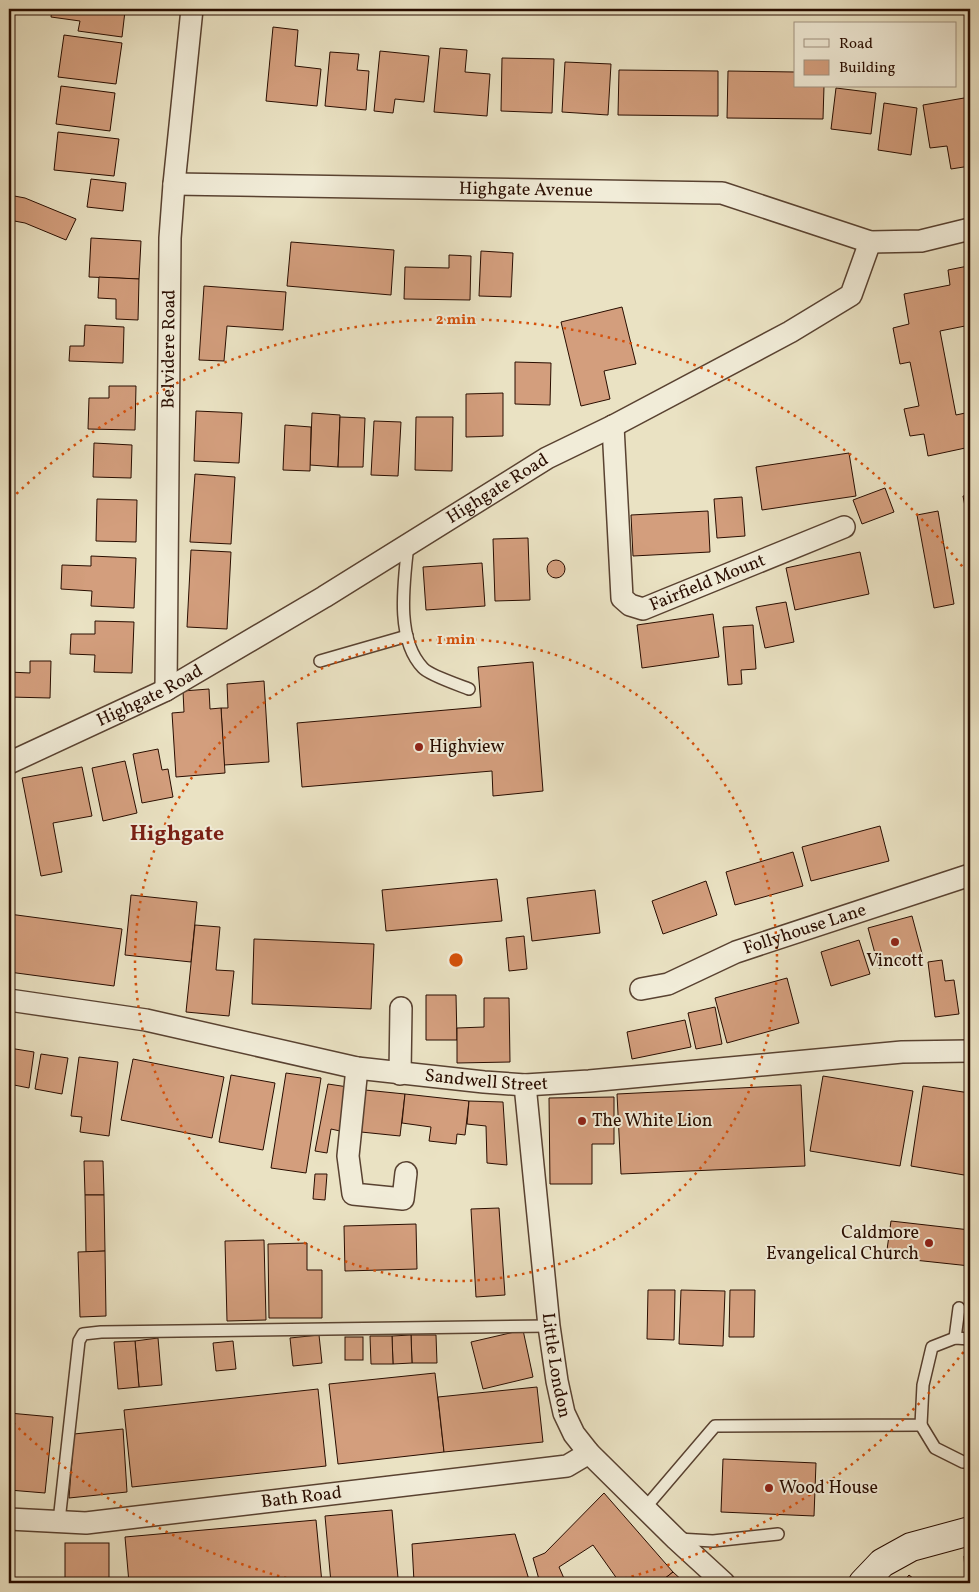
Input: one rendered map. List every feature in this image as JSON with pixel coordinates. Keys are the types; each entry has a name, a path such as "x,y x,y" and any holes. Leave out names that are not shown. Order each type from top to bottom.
{"street":[{"name":"Belvidere Road","path":"166,690 170,238 192,9"},
{"name":"Highgate Avenue","path":"174,184 722,193 870,242"},
{"path":"870,242 921,241 970,229"},
{"name":"Highgate Road","path":"9,762 166,690 324,597 546,458 613,426 790,332 851,295 870,242"},
{"name":"Fairfield Mount","path":"613,426 622,598 630,605 643,609 844,527"},
{"name":"Follyhouse Lane","path":"641,989 668,984 736,952 970,875"},
{"name":"Sandwell Street","path":"9,1000 146,1020 357,1068 400,1074 525,1085 589,1081 902,1052 970,1051"},
{"path":"400,1074 401,1008"},
{"path":"357,1068 348,1156 353,1194 403,1200 406,1173"},
{"name":"Little London","path":"525,1085 549,1326 564,1413 574,1434 589,1453 676,1539 724,1583"},
{"name":"Bath Road","path":"9,1518 86,1523 567,1466 589,1453"},
{"path":"863,1583 882,1563 911,1548 970,1531"}],"lane":[{"path":"408,544 402,603 409,648 424,670 469,689"},
{"path":"320,661 407,636"},
{"path":"955,1338 960,1308"},
{"path":"59,1522 79,1341 83,1334 101,1332 549,1326"},
{"path":"970,1339 955,1338 932,1347 923,1385 921,1425 935,1448 962,1462 970,1462"},
{"path":"645,1508 716,1426 921,1425"},
{"path":"676,1539 713,1541 778,1534"}],"building":[{"path":"52,9 110,9 125,11 122,37 78,31 80,21 51,17"},
{"path":"273,27 298,30 295,66 321,69 317,106 266,101"},
{"path":"64,35 122,43 116,84 58,77"},
{"path":"440,48 467,50 465,72 490,74 487,116 434,112"},
{"path":"380,51 429,56 424,102 395,99 393,113 374,111"},
{"path":"330,52 359,54 357,70 369,71 366,110 325,106"},
{"path":"502,58 554,59 552,113 501,111"},
{"path":"565,62 611,64 608,115 562,112"},
{"path":"619,70 718,71 718,116 618,115"},
{"path":"728,71 794,72 794,88 824,88 823,119 727,118"},
{"path":"61,86 115,93 110,131 56,124"},
{"path":"836,88 876,93 871,134 831,129"},
{"path":"970,97 970,136 968,137 970,166 951,169 947,146 930,148 923,105"},
{"path":"884,103 917,108 911,155 878,150"},
{"path":"58,132 119,139 114,176 54,170"},
{"path":"91,179 126,183 123,211 87,207"},
{"path":"9,195 25,198 76,219 66,240 25,223 9,220"},
{"path":"91,238 141,241 139,279 89,277"},
{"path":"291,242 394,250 391,295 287,286"},
{"path":"481,251 513,253 511,297 479,296"},
{"path":"449,255 471,256 470,300 404,299 405,267 449,268"},
{"path":"968,266 970,274 970,325 940,331 956,415 970,412 970,447 928,456 924,434 910,436 904,409 919,406 910,362 900,364 893,328 909,324 904,294 950,285 948,270"},
{"path":"99,277 139,279 138,320 116,319 116,299 98,298"},
{"path":"204,286 286,292 283,330 227,326 224,361 199,360"},
{"path":"622,307 636,364 604,371 610,399 581,406 561,322"},
{"path":"85,325 124,327 123,363 69,361 70,346 84,346"},
{"path":"515,362 551,363 550,405 515,404"},
{"path":"109,386 136,386 135,430 88,429 89,398 109,398"},
{"path":"503,393 503,436 466,437 466,394"},
{"path":"196,411 242,413 239,463 194,461"},
{"path":"312,413 340,415 338,467 310,465"},
{"path":"340,417 365,418 363,467 338,467"},
{"path":"416,417 453,417 452,471 415,470"},
{"path":"374,421 401,422 398,476 371,475"},
{"path":"285,425 311,427 310,471 283,470"},
{"path":"94,443 132,445 131,478 93,477"},
{"path":"849,453 856,496 762,510 756,467"},
{"path":"195,474 235,477 231,544 190,542"},
{"path":"885,488 894,512 862,524 853,500"},
{"path":"970,495 970,532 963,496"},
{"path":"742,497 745,536 717,538 714,499"},
{"path":"97,499 137,500 136,542 96,541"},
{"path":"708,511 710,552 633,556 631,515"},
{"path":"938,511 954,604 934,608 917,515"},
{"path":"528,538 530,600 495,601 493,539"},
{"path":"191,550 231,552 227,629 187,627"},
{"path":"860,552 869,594 795,610 786,568"},
{"path":"91,556 136,558 134,608 91,606 92,591 61,589 62,565 91,566"},
{"path":"556,560 563,562 565,569 563,576 556,578 549,576 547,569 549,562"},
{"path":"482,563 485,606 426,610 423,567"},
{"path":"786,602 794,642 765,648 756,607"},
{"path":"713,614 719,657 642,668 637,625"},
{"path":"95,621 134,622 132,673 94,672 95,655 70,654 71,634 95,634"},
{"path":"753,625 756,669 741,670 742,684 728,685 723,627"},
{"path":"30,661 51,661 50,698 9,697 9,672 30,673"},
{"name":"Highview","path":"533,662 543,791 493,796 492,771 302,787 297,723 481,707 478,667"},
{"path":"264,681 269,762 224,765 221,708 228,708 227,684"},
{"path":"209,689 210,709 221,708 225,773 176,777 172,713 184,712 183,691"},
{"path":"158,749 162,770 168,769 173,797 142,803 133,754"},
{"path":"125,761 137,813 103,821 92,768"},
{"path":"82,767 92,816 53,823 62,872 41,876 22,778"},
{"path":"880,826 889,861 811,881 802,847"},
{"path":"793,852 803,886 735,905 726,872"},
{"path":"497,879 502,921 386,931 382,890"},
{"path":"706,881 717,915 663,934 652,901"},
{"path":"595,890 600,933 532,941 527,898"},
{"path":"131,895 197,902 191,962 125,955"},
{"path":"9,914 122,929 114,986 9,972"},
{"name":"Vincott","path":"912,916 923,957 879,968 868,928"},
{"path":"195,925 220,927 216,970 234,971 229,1016 186,1012"},
{"path":"524,936 527,969 509,971 506,938"},
{"path":"254,939 374,944 371,1009 252,1004"},
{"path":"859,940 870,974 831,986 821,952"},
{"path":"966,942 970,942 970,975"},
{"path":"942,960 945,981 954,980 959,1014 935,1017 928,962"},
{"path":"970,976 970,1013 965,977"},
{"path":"787,978 799,1023 727,1043 715,998"},
{"path":"426,995 456,995 457,1040 426,1040"},
{"path":"484,998 509,998 510,1062 457,1063 457,1028 484,1027"},
{"path":"715,1007 722,1044 696,1049 688,1013"},
{"path":"685,1020 691,1047 632,1059 627,1032"},
{"path":"9,1048 34,1052 29,1088 9,1084"},
{"path":"41,1054 68,1058 62,1094 35,1089"},
{"path":"79,1057 118,1062 109,1136 80,1132 82,1117 71,1116"},
{"path":"133,1059 224,1077 212,1138 121,1120"},
{"path":"286,1073 321,1078 306,1173 271,1168"},
{"path":"231,1075 275,1083 263,1150 219,1142"},
{"path":"823,1076 913,1091 900,1166 810,1151"},
{"path":"328,1084 348,1087 340,1131 331,1129 327,1153 315,1151"},
{"path":"801,1085 805,1166 621,1174 617,1094"},
{"path":"923,1086 970,1093 970,1176 911,1166"},
{"path":"365,1090 405,1094 400,1136 361,1132"},
{"path":"405,1094 469,1101 465,1135 457,1134 456,1144 429,1141 431,1127 402,1123"},
{"name":"The White Lion","path":"614,1097 614,1144 592,1144 592,1184 550,1184 549,1098"},
{"path":"469,1101 503,1102 507,1165 487,1163 486,1126 467,1124"},
{"path":"84,1161 103,1161 104,1195 85,1195"},
{"path":"315,1174 327,1174 325,1200 313,1199"},
{"path":"85,1195 104,1195 105,1251 86,1252"},
{"path":"499,1208 505,1295 476,1297 471,1209"},
{"name":"Caldmore Evangelical Church","path":"891,1221 970,1230 970,1266 886,1257"},
{"path":"416,1224 417,1269 345,1271 344,1226"},
{"path":"264,1240 266,1320 227,1321 225,1241"},
{"path":"307,1243 307,1270 322,1270 322,1318 269,1318 268,1244"},
{"path":"105,1251 106,1316 80,1317 78,1252"},
{"path":"648,1290 675,1290 674,1340 647,1339"},
{"path":"681,1290 725,1291 723,1346 679,1344"},
{"path":"730,1290 755,1290 754,1337 729,1337"},
{"path":"523,1330 533,1377 483,1389 471,1342"},
{"path":"319,1335 322,1363 293,1366 290,1338"},
{"path":"411,1335 436,1335 437,1363 412,1363"},
{"path":"411,1335 412,1363 393,1364 392,1336"},
{"path":"370,1336 392,1336 393,1364 371,1364"},
{"path":"345,1337 363,1337 363,1360 345,1360"},
{"path":"158,1338 162,1385 139,1387 135,1341"},
{"path":"135,1341 139,1387 118,1389 114,1342"},
{"path":"233,1341 236,1369 216,1371 213,1343"},
{"path":"970,1366 970,1432 966,1431"},
{"path":"435,1373 444,1452 338,1464 329,1384"},
{"path":"537,1387 543,1442 444,1452 438,1397"},
{"path":"318,1389 326,1466 132,1487 124,1410"},
{"path":"9,1413 53,1417 45,1493 9,1490"},
{"path":"123,1429 127,1492 69,1498 74,1434"},
{"name":"Wood House","path":"723,1459 816,1463 814,1516 721,1512"},
{"path":"604,1493 673,1572 659,1583 620,1583 593,1545 559,1567 566,1583 540,1583 533,1558 545,1553"},
{"path":"392,1510 398,1578 331,1583 325,1516"},
{"path":"316,1520 322,1583 129,1583 125,1537"},
{"path":"515,1534 530,1583 425,1583 425,1579 414,1582 412,1544"},
{"path":"65,1543 109,1543 109,1583 65,1583"},
{"path":"964,1556 970,1556 970,1583 966,1583"},
{"path":"673,1572 685,1583 659,1583"},
{"path":"909,1575 919,1583 902,1583"}],"place":[{"name":"Highview","path":"419,747"},
{"name":"Vincott","path":"895,942"},
{"name":"The White Lion","path":"582,1121"},
{"name":"Caldmore Evangelical Church","path":"929,1243"},
{"name":"Wood House","path":"769,1488"}],"district":[{"name":"Highgate","path":"177,834"}]}
